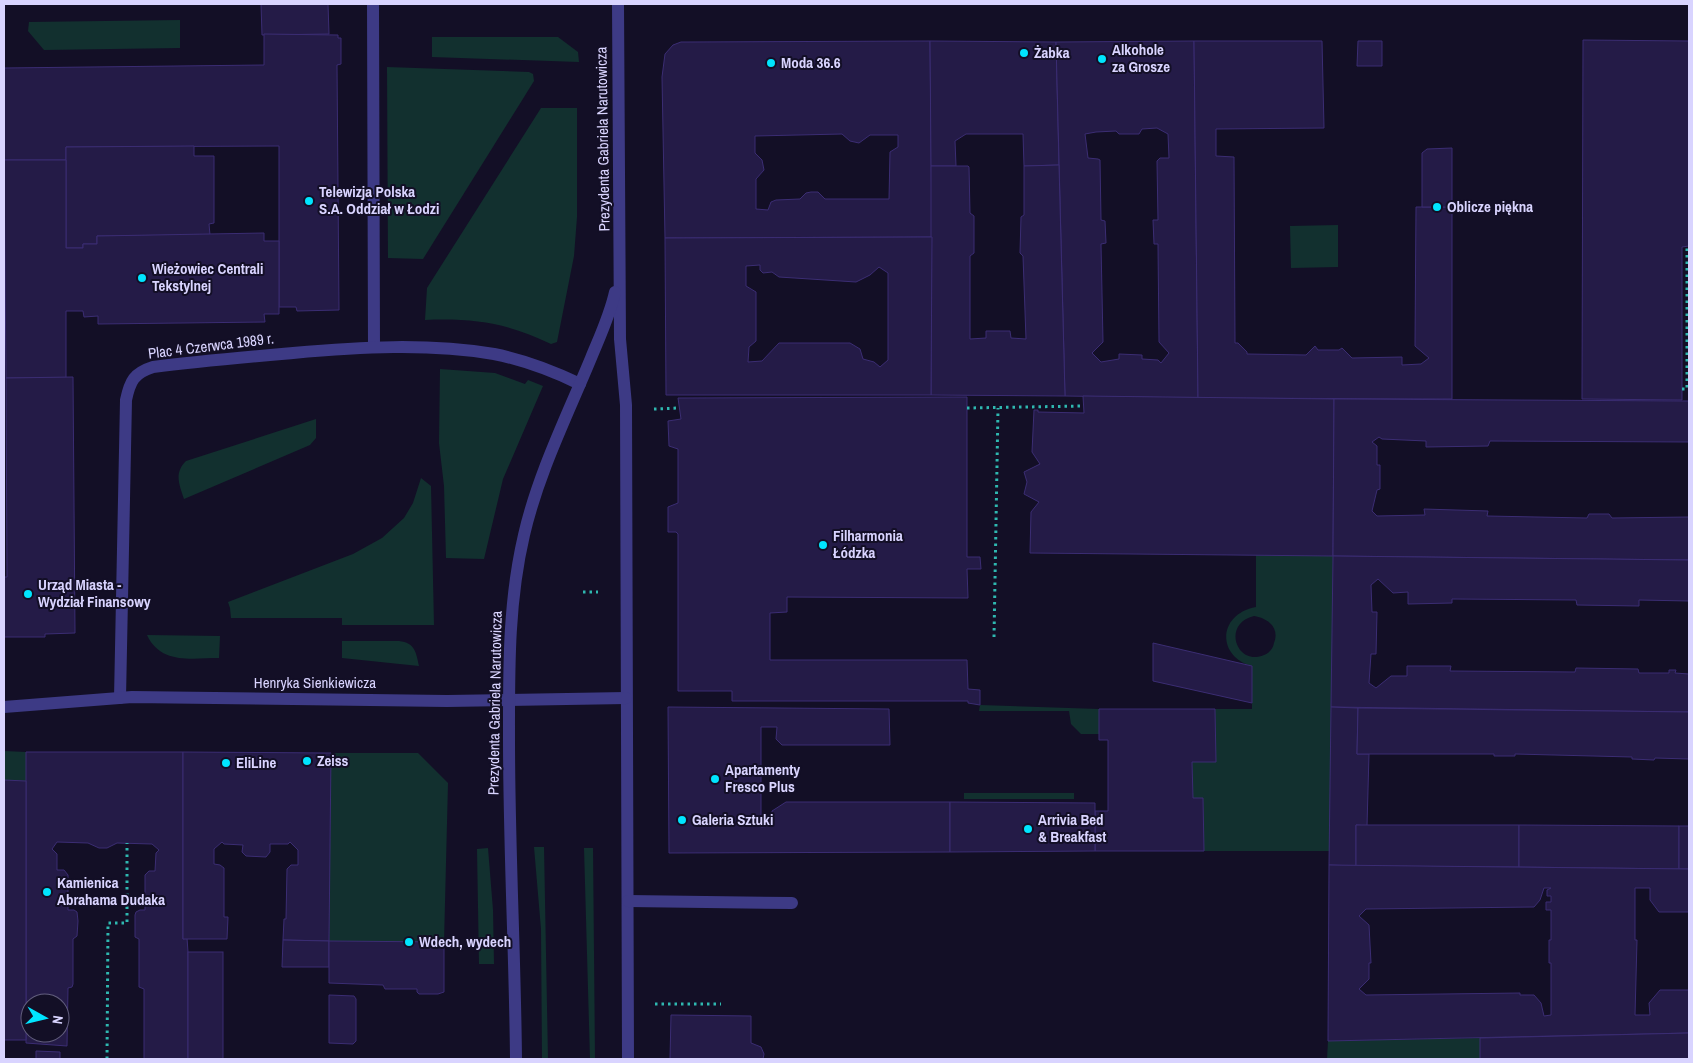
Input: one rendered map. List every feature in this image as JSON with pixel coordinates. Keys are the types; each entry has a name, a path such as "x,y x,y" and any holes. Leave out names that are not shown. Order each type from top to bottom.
{"street":[{"path":"373,4 374,347"},
{"name":"Prezydenta Gabriela Narutowicza","path":"618,4 621,242 619,274 620,338 626,405 628,1059"},
{"name":"Prezydenta Gabriela Narutowicza","path":"516,1059 514,919 509,823 509,645 512,609 524,535 542,476 605,323 619,274"},
{"name":"Plac 4 Czerwca 1989 r.","path":"120,698 126,400 132,380 138,374 153,367 374,347 439,349 495,355 523,362 580,384"},
{"name":"Henryka Sienkiewicza","path":"4,707 132,697 447,700 626,698"},
{"path":"628,901 792,903"}],"path":[{"path":"1682,389 1687,389 1687,246"},
{"path":"967,408 1084,406"},
{"path":"654,409 679,408"},
{"path":"994,637 998,408"},
{"path":"583,592 600,592"},
{"path":"107,1059 108,923 127,923 127,843"},
{"path":"654,1004 721,1004"}],"green space":[{"path":"180,20 180,48 44,50 28,31 29,22"},
{"path":"432,37 558,37 578,52 579,62 432,57"},
{"path":"387,67 529,72 533,74 534,81 423,259 388,258"},
{"path":"541,108 577,108 577,217 574,256 557,342 551,344 520,331 490,323 459,320 425,320 427,288"},
{"path":"1338,225 1338,267 1291,268 1290,226"},
{"path":"440,369 495,373 525,384 528,380 543,386 503,479 484,559 446,558 444,486 439,443"},
{"path":"316,419 316,438 310,445 184,499 179,484 179,474 182,465 186,461"},
{"path":"421,478 431,486 434,625 342,625 342,618 231,618 228,602 353,554 382,538 404,518 413,503"},
{"path":"1256,555 1333,556 1330,851 1204,851 1203,798 1193,798 1192,762 1216,761 1215,709 1252,709 1252,666 1240,661 1232,654 1227,645 1226,635 1234,618 1243,611 1256,607","holes":["1254,616 1272,625 1275,638 1273,647 1269,652 1254,657 1246,655 1240,650 1236,643 1236,635 1238,627 1244,620"]},
{"path":"147,635 220,636 219,658 178,658 160,651 153,645"},
{"path":"342,641 404,642 414,649 419,666 342,658"},
{"path":"980,705 1099,709 1099,734 1081,734 1071,724 1069,711 979,711"},
{"path":"4,751 26,752 26,781 4,780"},
{"path":"331,753 418,753 448,783 444,942 329,941"},
{"path":"964,793 1074,793 1074,799 964,799"},
{"path":"534,847 544,847 548,1059 542,1059 541,929"},
{"path":"488,848 493,910 494,964 479,964 477,849"},
{"path":"584,848 593,848 595,1059 590,1059"},
{"path":"1480,1038 1480,1059 1327,1059 1328,1041"}],"building":[{"path":"261,4 328,4 329,34 262,35"},
{"name":"Telewizja Polska S.A. Oddział w Łodzi","path":"264,34 338,35 338,38 341,38 341,64 337,65 339,310 297,311 296,307 279,307 279,146 66,147 66,160 4,160 4,68 264,65"},
{"path":"1583,40 1689,41 1689,246 1682,247 1682,400 1582,399"},
{"path":"930,41 932,237 665,238 662,77 665,54 673,45 681,42","holes":["842,134 850,141 859,143 870,135 898,135 898,147 890,152 889,199 825,199 818,192 811,192 806,193 800,199 771,202 768,210 756,209 756,179 764,170 762,160 755,153 755,136"]},
{"path":"930,41 1056,42 1059,165 1024,166 1023,134 966,134 955,141 956,166 931,166"},
{"path":"1194,41 1198,398 1065,396 1056,42","holes":["1157,128 1168,134 1169,158 1160,158 1157,161 1158,220 1153,220 1154,244 1158,244 1159,342 1169,353 1161,363 1158,360 1142,359 1142,355 1119,354 1119,359 1101,362 1092,353 1103,342 1101,244 1106,243 1105,221 1101,220 1100,160 1088,158 1085,134 1116,131 1119,134 1139,134 1142,129"]},
{"path":"1194,41 1322,41 1324,128 1216,129 1216,156 1234,157 1235,343 1238,343 1247,354 1306,355 1315,346 1318,350 1339,350 1342,348 1352,358 1402,357 1402,365 1421,364 1429,358 1415,346 1416,207 1452,207 1452,399 1198,398"},
{"path":"1358,41 1382,41 1382,66 1357,66"},
{"path":"194,146 194,156 214,156 214,223 209,224 210,235 97,236 97,244 83,244 83,248 66,248 66,147"},
{"path":"1452,148 1452,207 1422,207 1422,153 1427,149"},
{"name":"Wieżowiec Centrali Tekstylnej","path":"4,160 66,160 66,248 83,248 83,244 97,244 97,236 264,233 264,241 279,241 279,314 264,314 265,322 98,324 98,316 84,317 83,311 66,311 66,378 6,378"},
{"path":"1059,165 1065,396 931,395 931,166 969,167 970,213 974,216 974,253 970,256 970,339 986,338 986,331 1010,331 1011,338 1026,339 1023,256 1020,253 1021,217 1024,215 1024,166"},
{"path":"932,237 931,395 666,395 665,238","holes":["760,265 760,270 763,273 772,272 779,277 856,282 870,275 879,267 888,273 888,360 880,367 874,362 863,359 860,349 850,343 779,343 762,361 748,362 749,347 756,341 756,292 746,286 746,266"]},
{"path":"73,377 75,633 45,634 45,637 4,637 4,577 7,577 6,378"},
{"path":"1083,396 1334,399 1333,556 1030,553 1031,512 1039,502 1024,494 1027,482 1024,472 1040,464 1032,452 1034,410 1038,410 1038,412 1084,413"},
{"name":"Filharmonia Łódzka","path":"967,397 967,557 980,557 981,569 967,569 968,598 787,597 787,612 770,613 770,660 967,660 968,689 980,690 980,705 968,703 968,701 732,701 732,691 678,691 678,534 676,532 668,532 668,507 678,503 678,449 669,446 668,421 681,419 678,398"},
{"path":"1334,399 1689,401 1689,442 1490,441 1488,446 1426,447 1426,441 1382,439 1379,437 1372,442 1377,446 1377,465 1380,465 1380,489 1377,490 1372,511 1377,516 1425,515 1424,509 1488,511 1487,516 1587,518 1589,514 1609,514 1612,518 1689,517 1689,560 1333,556"},
{"path":"1333,556 1689,560 1689,601 1639,600 1639,606 1577,605 1576,600 1452,599 1452,603 1408,604 1408,592 1393,593 1378,579 1371,585 1372,612 1377,612 1376,654 1371,654 1369,683 1376,688 1391,676 1407,676 1407,666 1451,666 1450,671 1575,672 1576,668 1638,669 1639,673 1669,673 1669,670 1676,670 1675,673 1689,674 1689,712 1331,707"},
{"path":"1153,643 1252,666 1252,703 1153,681"},
{"name":"Apartamenty Fresco Plus","path":"668,707 889,709 890,745 782,745 776,739 777,727 761,727 761,827 772,826 772,811 786,802 950,802 950,852 669,853"},
{"path":"1331,707 1358,708 1357,754 1369,754 1367,826 1356,825 1356,866 1329,865"},
{"path":"1358,708 1689,712 1689,759 1655,758 1654,760 1632,759 1632,757 1515,754 1515,756 1494,756 1494,754 1357,754"},
{"path":"1099,709 1215,709 1216,762 1192,762 1193,798 1203,798 1204,851 1095,851 1095,811 1108,811 1108,740 1099,740"},
{"name":"Kamienica Abrahama Dudaka","path":"26,752 183,752 183,939 187,938 188,952 188,1059 144,1059 144,989 139,987 139,939 135,937 135,915 140,910 145,910 145,875 149,871 155,871 156,853 159,850 152,844 117,843 107,848 99,848 88,843 57,842 52,849 57,854 57,870 64,870 68,875 68,910 77,912 77,936 73,939 73,984 72,987 68,988 68,993 26,993"},
{"path":"183,752 331,753 329,941 283,940 284,919 286,919 287,869 291,865 298,865 298,850 290,842 288,844 270,844 270,852 266,857 246,856 242,852 243,845 224,844 222,842 214,849 214,864 224,868 224,917 228,917 227,939 183,939"},
{"path":"4,780 26,781 26,993 20,993 20,1040 4,1040"},
{"path":"950,802 1095,803 1095,851 950,852"},
{"path":"1356,825 1519,825 1519,867 1356,866"},
{"path":"1519,825 1679,826 1679,869 1519,867"},
{"path":"1679,826 1689,826 1689,869 1679,869"},
{"path":"1329,865 1689,869 1689,912 1659,912 1650,900 1650,888 1635,888 1635,940 1637,940 1635,1015 1650,1015 1649,1003 1660,990 1689,990 1689,1033 1328,1041","holes":["1544,888 1551,888 1547,890 1547,896 1551,896 1551,902 1546,902 1546,910 1551,910 1551,940 1549,940 1551,1015 1544,1016 1541,1003 1534,995 1520,995 1520,993 1366,995 1359,989 1369,979 1369,963 1371,963 1369,925 1359,916 1366,909 1534,907 1540,900"]},
{"path":"283,940 329,941 329,967 282,967"},
{"path":"329,941 444,942 444,992 438,994 419,994 417,989 385,989 383,985 329,983"},
{"path":"188,952 223,952 223,1059 188,1059"},
{"path":"329,995 354,996 356,999 356,1041 353,1044 329,1043"},
{"path":"671,1015 751,1016 751,1043 761,1047 764,1054 763,1059 670,1059"},
{"path":"1689,1033 1689,1059 1480,1059 1480,1038"},
{"name":"Kamienica Abrahama Dudaka","path":"26,1043 67,1043 67,1046"},
{"path":"36,1051 60,1052 60,1059 36,1059"}],"place":[{"name":"Żabka","path":"1024,53"},
{"name":"Alkohole za Grosze","path":"1102,59"},
{"name":"Moda 36.6","path":"771,63"},
{"name":"Telewizja Polska S.A. Oddział w Łodzi","path":"309,201"},
{"name":"Oblicze piękna","path":"1437,207"},
{"name":"Wieżowiec Centrali Tekstylnej","path":"142,278"},
{"name":"Filharmonia Łódzka","path":"823,545"},
{"name":"Urząd Miasta - Wydział Finansowy","path":"28,594"},
{"name":"Zeiss","path":"307,761"},
{"name":"EliLine","path":"226,763"},
{"name":"Apartamenty Fresco Plus","path":"715,779"},
{"name":"Galeria Sztuki","path":"682,820"},
{"name":"Arrivia Bed & Breakfast","path":"1028,829"},
{"name":"Kamienica Abrahama Dudaka","path":"47,892"},
{"name":"Wdech, wydech","path":"409,942"}]}
